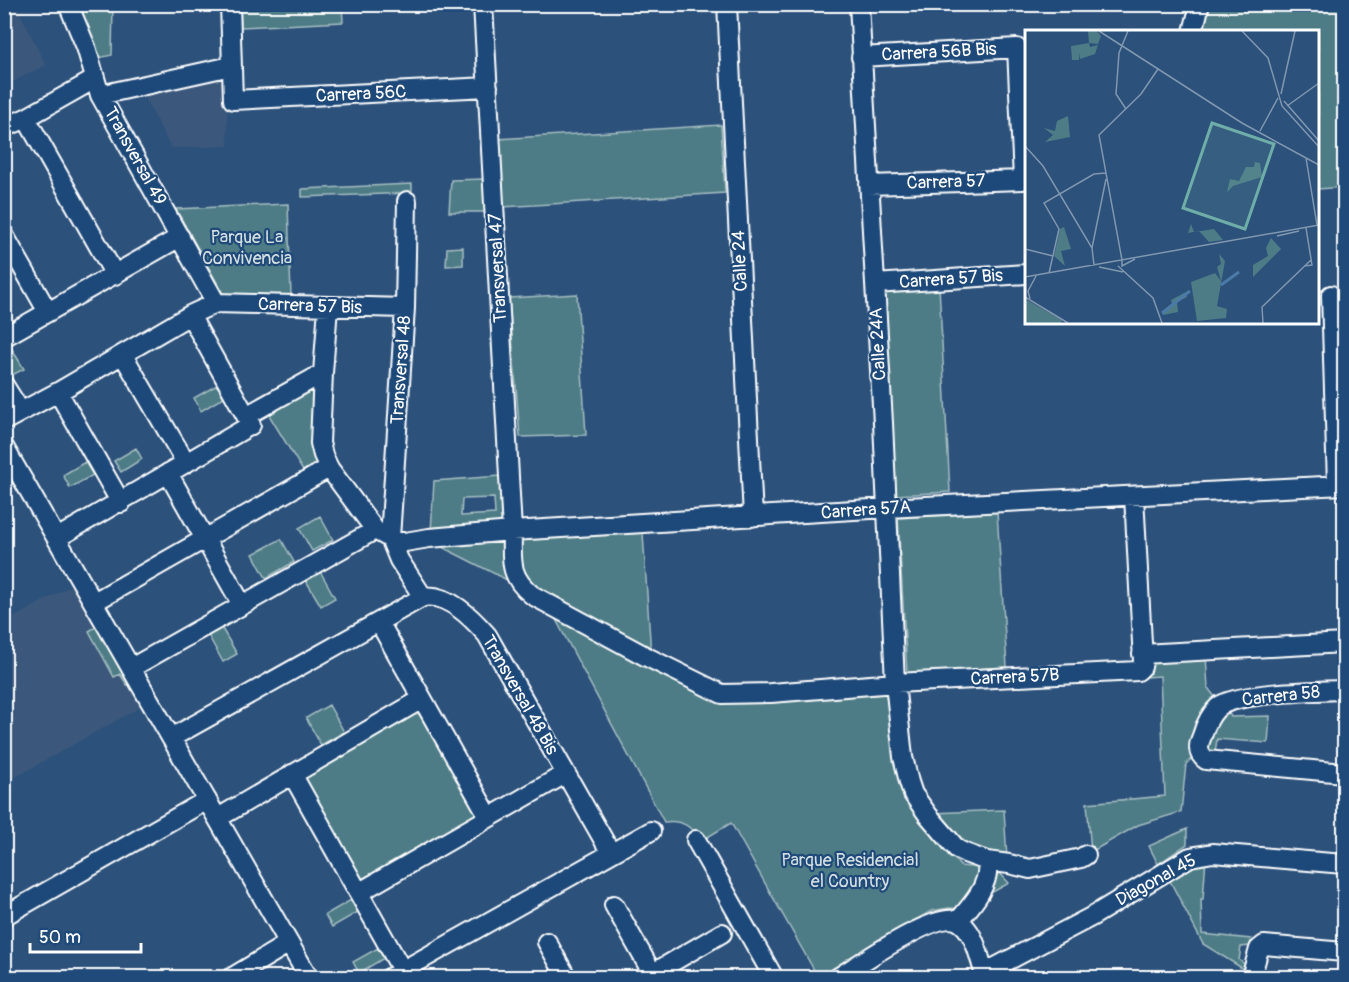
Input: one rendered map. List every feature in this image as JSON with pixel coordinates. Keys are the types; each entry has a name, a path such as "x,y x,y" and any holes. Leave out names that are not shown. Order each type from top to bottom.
{"street":[{"name":"Transversal 49","path":"68,4 86,47 98,87 216,303"},
{"path":"4,128 98,87 231,66 230,4"},
{"name":"Transversal 47","path":"483,4 513,572 521,585 532,595 647,657 722,694 771,693 895,683"},
{"name":"Calle 24","path":"727,4 753,517"},
{"name":"Calle 24A","path":"859,4 895,683 903,757 913,794 957,849 987,861 1030,869 1086,855"},
{"path":"1194,30 1200,4"},
{"name":"Carrera 56B Bis","path":"861,57 1017,48 1023,180"},
{"name":"Carrera 56C","path":"231,66 233,100 488,87"},
{"path":"26,118 115,275"},
{"name":"Carrera 57","path":"869,185 1023,180"},
{"name":"Transversal 48","path":"382,534 405,308 407,201"},
{"path":"4,235 48,312"},
{"path":"4,337 180,237"},
{"name":"Carrera 57 Bis","path":"875,284 1025,274"},
{"path":"1331,295 1341,485"},
{"path":"4,385 13,417 190,315 216,303"},
{"name":"Carrera 57 Bis","path":"216,303 405,308"},
{"path":"171,738 423,597 382,534 328,468 322,455 323,373 328,307"},
{"path":"57,538 251,425 190,315"},
{"path":"123,355 186,463"},
{"path":"246,416 323,373"},
{"path":"58,392 121,502"},
{"path":"4,447 309,978"},
{"path":"94,602 328,468"},
{"path":"168,473 243,605"},
{"name":"Carrera 57A","path":"382,534 396,542 405,542 512,531 887,508 1341,485"},
{"path":"1134,496 1142,654 1344,643"},
{"path":"131,668 243,605 382,534"},
{"name":"Transversal 48 Bis","path":"423,597 430,596 443,600 459,609 487,635 610,853"},
{"path":"379,622 489,818"},
{"name":"Carrera 57B","path":"895,683 1135,671 1142,667 1142,654"},
{"name":"Carrera 58","path":"1344,690 1275,694 1237,700 1219,706 1208,721 1199,744 1200,754 1206,760 1344,773"},
{"path":"218,818 422,699"},
{"path":"292,774 360,892 396,974 651,831"},
{"path":"360,892 565,774"},
{"path":"4,916 207,800"},
{"path":"696,840 774,978"},
{"name":"Diagonal 45","path":"985,976 992,969 1091,917 1190,857 1213,853 1344,864"},
{"path":"958,921 982,888 987,873 987,861"},
{"path":"614,905 651,976 722,933"},
{"path":"837,978 925,926 942,920 958,921 966,928 972,937 985,976"},
{"path":"547,942 567,978"},
{"path":"231,978 289,943"},
{"path":"1251,978 1259,949 1264,945 1344,952"}],"shaded area":[{"path":"5,4 16,5 46,65 5,86"},
{"path":"226,77 228,146 171,148 141,91"},
{"path":"76,583 144,705 5,783 4,623"}],"green space":[{"path":"75,5 113,5 112,55 99,58"},
{"path":"240,5 342,5 343,22 241,27"},
{"path":"1207,5 1344,5 1344,187 1319,189 1319,30 1200,30"},
{"path":"721,125 725,193 503,207 498,139"},
{"path":"485,179 486,212 449,212 451,180"},
{"path":"412,184 412,193 302,197 302,189"},
{"name":"Parque La Convivencia","path":"288,204 291,297 224,295 176,209"},
{"path":"463,247 463,265 446,266 447,248"},
{"path":"939,286 950,492 895,495 884,289"},
{"path":"577,294 586,435 520,437 509,298"},
{"path":"9,344 24,369 12,375 5,362 4,346"},
{"path":"217,385 224,397 201,411 194,398"},
{"path":"315,387 313,447 316,463 303,471 269,415"},
{"path":"136,448 142,459 121,472 114,461"},
{"path":"85,462 93,475 70,488 63,475"},
{"path":"500,476 502,524 431,532 434,481","holes":["494,498 495,514 461,516 462,499"]},
{"path":"997,512 1007,667 907,673 898,518"},
{"path":"320,516 333,540 312,551 299,528"},
{"path":"643,533 651,655 537,593 518,567 517,540"},
{"path":"281,539 294,562 266,578 253,554"},
{"path":"509,541 509,581 442,547"},
{"path":"320,571 335,598 321,606 305,579"},
{"name":"Parque Residencial el Country","path":"554,616 718,701 891,692 905,794 960,866 996,869 1009,883 962,909 949,908 931,911 818,977 731,823 701,841 686,825 670,821 664,822"},
{"path":"99,625 131,682 127,685 120,674 114,677 89,631"},
{"path":"221,627 237,654 223,662 208,635"},
{"path":"1206,656 1208,688 1215,697 1193,757 1186,764 1181,812 1138,825 1091,852 1087,803 1165,796 1160,676 1146,677 1147,659"},
{"path":"329,705 344,732 321,745 306,718"},
{"path":"418,712 477,814 362,879 304,777"},
{"path":"1229,713 1231,717 1270,716 1268,743 1217,739 1215,753 1205,752 1218,715"},
{"path":"1004,810 1007,859 970,850 933,813"},
{"path":"1187,829 1187,844 1158,864 1149,846"},
{"path":"1206,858 1203,899 1201,899 1202,934 1251,939 1250,946 1241,947 1239,960 1246,965 1245,970 1203,944 1168,877"},
{"path":"351,900 358,912 332,927 325,915"},
{"path":"378,948 384,958 359,973 353,962"}]}
